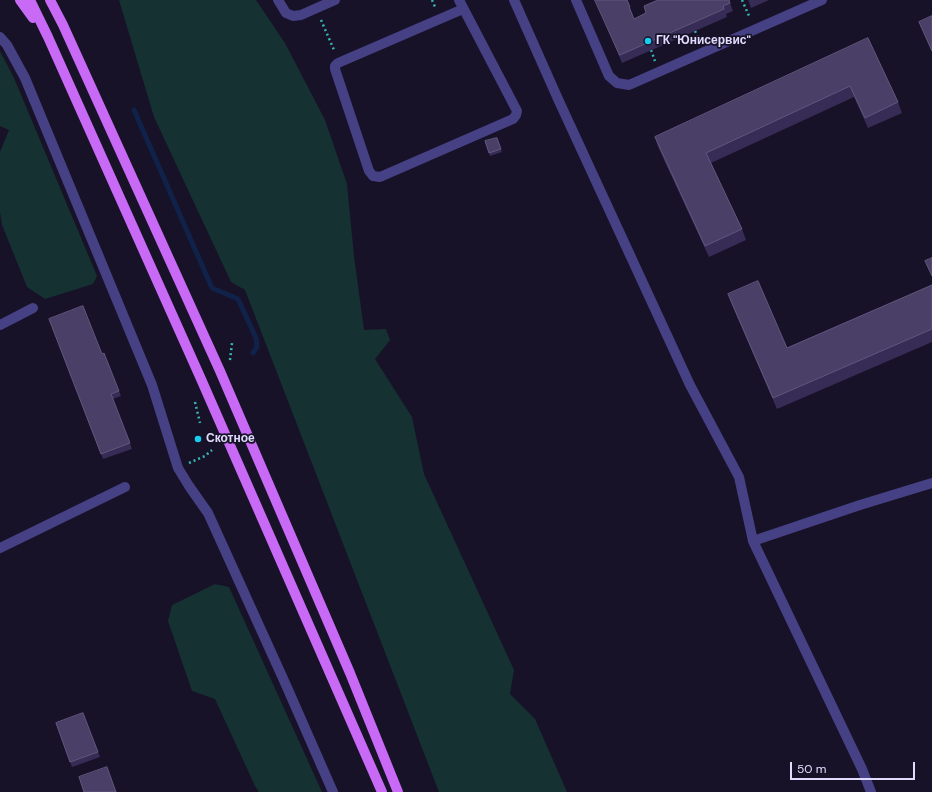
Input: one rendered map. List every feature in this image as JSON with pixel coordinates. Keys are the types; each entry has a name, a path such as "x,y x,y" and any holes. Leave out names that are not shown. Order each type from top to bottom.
{"main road":[{"path":"20,0 48,37"},
{"path":"30,0 48,37 382,792"},
{"path":"50,0 63,25 220,371 350,672 398,792"},
{"path":"57,0 63,25"}],"street":[{"path":"278,0 286,13 293,16 301,15 335,0"},
{"path":"514,0 690,385 739,477 753,541 862,769 871,792"},
{"path":"576,0 609,76 617,83 629,85 822,0"},
{"path":"461,4 516,111 516,115 513,119 380,177 373,176 369,172 335,66 340,62 461,4"},
{"path":"0,37 24,78 152,385 178,468 208,513 333,792"},
{"path":"0,325 34,308"},
{"path":"753,541 860,505 932,483"},
{"path":"0,548 125,487"}],"path":[{"path":"742,0 755,29"},
{"path":"316,8 340,62"},
{"path":"230,361 232,343"},
{"path":"178,468 205,456 212,450"}],"green space":[{"path":"119,0 256,0 285,43 325,120 347,184 354,256 364,330 386,329 390,340 375,359 412,417 424,474 514,670 510,694 535,719 567,792 439,792 245,290 231,282 154,117"},
{"path":"0,51 14,78 97,276 93,284 45,299 27,287 2,225 0,212 0,152 9,130 0,126"},
{"path":"215,584 229,587 322,792 259,792 215,699 192,691 168,621 172,605"}],"building":[{"path":"595,0 627,0 634,19 646,13 644,6 658,0 729,0 730,3 723,6 724,9 620,55"},
{"path":"932,16 932,51 919,22"},
{"path":"868,38 898,102 865,118 850,86 706,153 742,229 705,246 655,137"},
{"path":"497,138 501,149 489,153 485,141"},
{"path":"932,258 932,276 925,261"},
{"path":"758,281 787,348 932,285 932,329 773,398 728,294"},
{"path":"83,306 102,354 104,353 119,391 111,394 130,443 101,454 49,319"},
{"path":"83,713 98,752 70,762 56,723"},
{"path":"107,767 116,792 84,792 79,777"}],"waterway":[{"path":"134,110 212,288 238,299 256,338 257,347 253,353"}],"place":[{"name":"ГК \"Юнисервис\"","path":"648,41"},
{"name":"Скотное","path":"198,439"}]}
